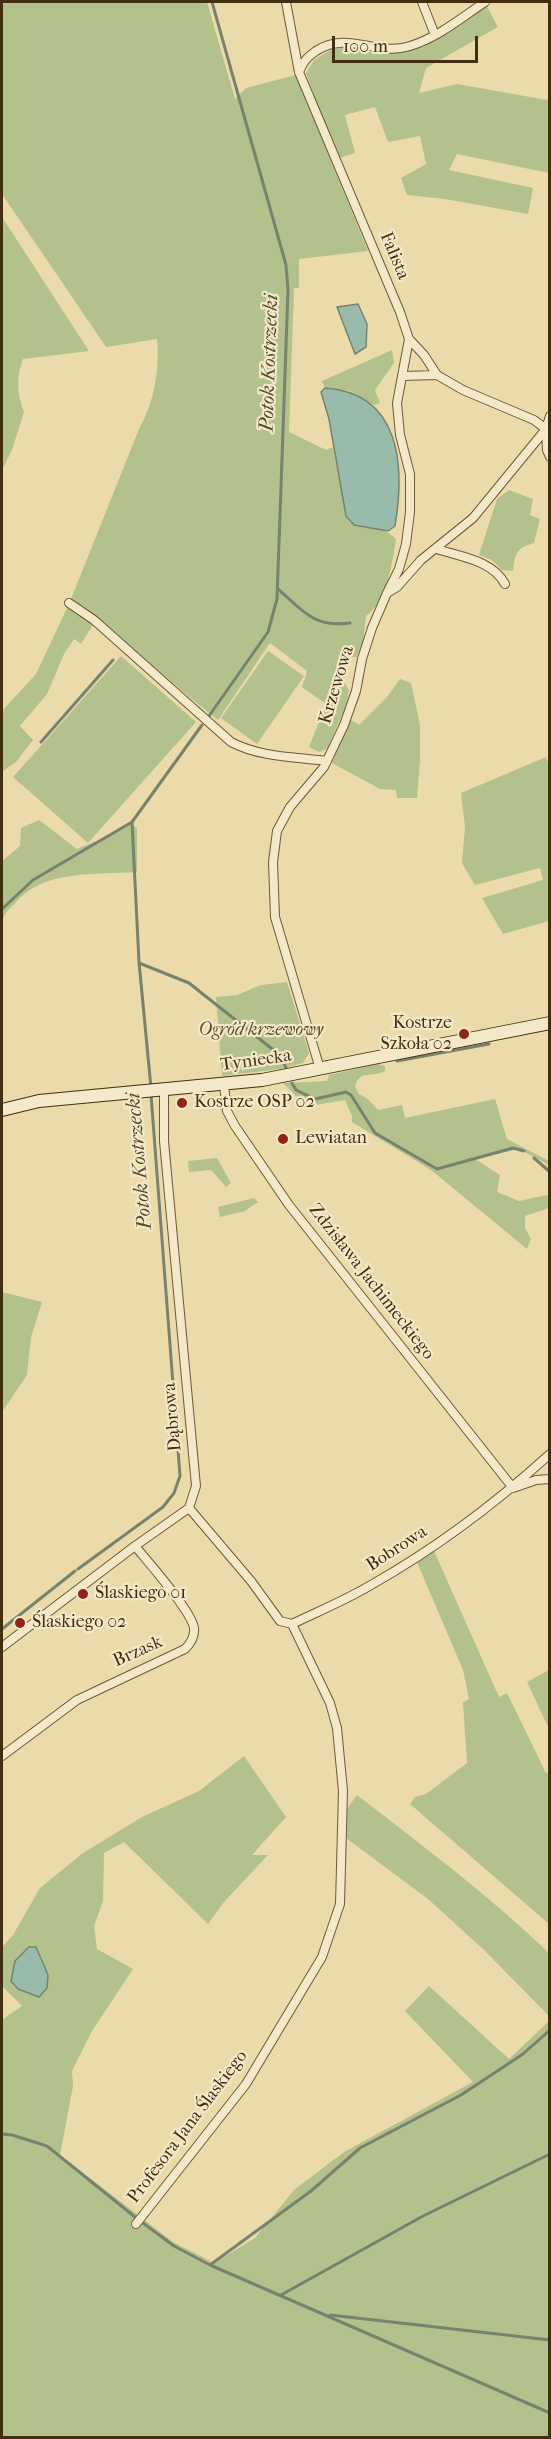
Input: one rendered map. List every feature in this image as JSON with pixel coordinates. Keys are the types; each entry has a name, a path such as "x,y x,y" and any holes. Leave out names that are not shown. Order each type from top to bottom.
{"street":[{"name":"Falista","path":"286,2 299,72 400,312 409,339 424,355 437,375 462,390 534,420 548,430"},
{"path":"423,2 435,35"},
{"path":"299,72 304,59 326,45 352,42 376,49 407,47 435,35 484,2"},
{"path":"387,592 399,569 406,544 410,512 410,474 400,435 398,403 409,339"},
{"path":"403,376 437,375"},
{"path":"549,417 547,450 549,457"},
{"name":"Krzewowa","path":"320,1070 275,917 273,862 277,831 290,807 327,761 344,725 356,691 364,652 387,592 397,587 421,560 473,518 548,430"},
{"path":"437,549 484,564 496,571 505,584"},
{"path":"69,603 94,620 231,742 244,749 327,761"},
{"name":"Tyniecka","path":"2,1110 39,1101 224,1084 320,1070 549,1023"},
{"name":"Zdzisława Jachimeckiego","path":"224,1084 227,1111 264,1169 505,1481 513,1488"},
{"name":"Dąbrowa","path":"153,1090 164,1141 196,1486 189,1508"},
{"name":"Bobrowa","path":"292,1624 369,1587 406,1564 513,1488 549,1454"},
{"name":"Bobrowa","path":"513,1488 536,1480 549,1479"},
{"path":"2,1647 189,1508"},
{"name":"Profesora Jana Ślaskiego","path":"136,2224 246,2084 322,1957 340,1904 343,1791 337,1728 330,1703 292,1624 280,1621 251,1581 189,1508"},
{"name":"Brzask","path":"2,1756 77,1700 190,1645 194,1637 192,1620 135,1546"}],"green space":[{"path":"2,2 207,2 235,99 246,88 296,75 368,251 299,259 299,288 294,288 289,432 326,450 333,447 346,516 358,525 384,531 396,539 387,581 379,602 366,616 363,642 357,657 346,657 344,682 349,690 347,703 327,749 319,752 309,747 326,704 302,687 307,671 270,643 218,720 71,599 149,408 157,374 157,339 106,347 2,194"},
{"path":"485,3 498,27 426,68 419,93 457,84 547,100 549,97 549,173 457,154 449,170 533,188 528,214 445,199 407,195 401,178 426,164 420,136 388,142 375,107 345,115 355,153 337,159 306,73 314,60 335,47 377,53 424,47"},
{"path":"2,217 89,351 23,359 18,386 24,412 12,450 2,470"},
{"path":"392,350 394,363 375,390 380,403 374,405 350,391 325,388 322,381"},
{"path":"509,490 533,499 530,515 540,519 534,543 523,547 518,552 513,571 502,570 492,560 479,555 497,499"},
{"path":"68,606 93,625 81,644 74,639 64,654 47,694 20,726 33,740 16,762 2,772 2,711 36,674"},
{"path":"268,651 304,676 257,744 221,718"},
{"path":"121,656 196,722 88,843 13,777"},
{"path":"400,679 411,683 420,725 417,798 397,798 396,790 380,789 332,763 350,719 359,725 387,697"},
{"path":"546,757 549,765 549,921 503,934 482,898 543,880 540,868 475,885 462,863 465,827 461,793"},
{"path":"39,820 77,849 109,836 129,822 137,828 137,872 71,876 40,884 15,903 5,914 2,922 2,861 20,846 21,828"},
{"name":"Ogród krzewowy","path":"287,982 309,1053 303,1063 280,1069 222,1076 216,997 237,995 261,985"},
{"path":"378,1064 385,1066 385,1071 363,1076 357,1081 355,1087 359,1094 368,1099 378,1110 402,1105 405,1118 495,1099 507,1139 549,1161 549,1165 519,1149 475,1159 500,1175 497,1192 519,1201 547,1195 549,1197 549,1208 525,1216 525,1228 531,1239 527,1249 431,1170 352,1122 352,1116 345,1100 315,1105 296,1096 283,1083 327,1081 329,1075"},
{"path":"217,1158 231,1183 226,1187 211,1170 189,1172 188,1161"},
{"path":"254,1198 258,1202 245,1211 220,1217 218,1207"},
{"path":"2,1292 42,1302 31,1337 27,1375 2,1412"},
{"path":"434,1551 499,1697 507,1693 546,1773 549,1772 549,1924 410,1804 415,1797 426,1794 467,1763 463,1702 469,1699 463,1670 417,1562"},
{"path":"549,1670 549,1729 527,1682"},
{"path":"244,1756 286,1817 252,1855 268,1855 224,1902 208,1924 124,1842 104,1853 103,1901 94,1926 97,1949 133,1969 92,2031 72,2071 73,2086 60,2155 173,2242 214,2263 255,2238 294,2190 344,2152 473,2082 405,2011 429,1986 509,2059 549,2021 549,2437 2,2438 2,2020 22,2006 2,1986 2,1947 13,1935 40,1888 83,1853 142,1817 199,1791"},
{"path":"357,1795 480,1891 549,1953 549,2016 484,1950 428,1899 346,1838 346,1810"}],"shaded area":[{"path":"358,304 367,324 366,347 355,354 337,307"},
{"path":"325,388 350,393 369,403 383,418 392,436 399,480 395,526 388,531 354,525 346,516 329,419 321,392"},
{"path":"29,1947 36,1947 48,1975 47,1988 39,1997 18,1989 11,1981 15,1961"}],"waterway":[{"name":"Potok Kostrzecki","path":"209,716 268,632 277,599 288,290 286,265 212,2"},
{"path":"278,589 302,611 318,620 327,623 350,623"},
{"path":"41,742 113,660"},
{"name":"Potok Kostrzecki","path":"151,1088 139,962 132,822 202,725"},
{"path":"2,909 33,880 132,822"},
{"path":"139,963 189,983 281,1056 286,1068"},
{"path":"397,1061 489,1044"},
{"path":"292,1083 296,1090 315,1099 346,1092 351,1095 375,1133 437,1169 513,1148 524,1151"},
{"name":"Potok Kostrzecki","path":"78,1569 163,1507 174,1493 180,1476 151,1095"},
{"path":"534,1158 550,1172"},
{"name":"Potok Kostrzecki","path":"2,1629 75,1571"},
{"path":"210,2265 311,2191 360,2148 461,2095 523,2054 550,2030"},
{"path":"2,2134 47,2146 135,2217"},
{"path":"281,2295 423,2216 550,2154"},
{"path":"143,2223 174,2246 210,2265 550,2413"},
{"path":"330,2315 550,2340"}],"place":[{"name":"Kostrze Szkoła 02","path":"464,1034"},
{"name":"Kostrze OSP 02","path":"182,1103"},
{"name":"Lewiatan","path":"283,1139"},
{"name":"Ślaskiego 01","path":"83,1594"},
{"name":"Ślaskiego 02","path":"20,1623"}]}
